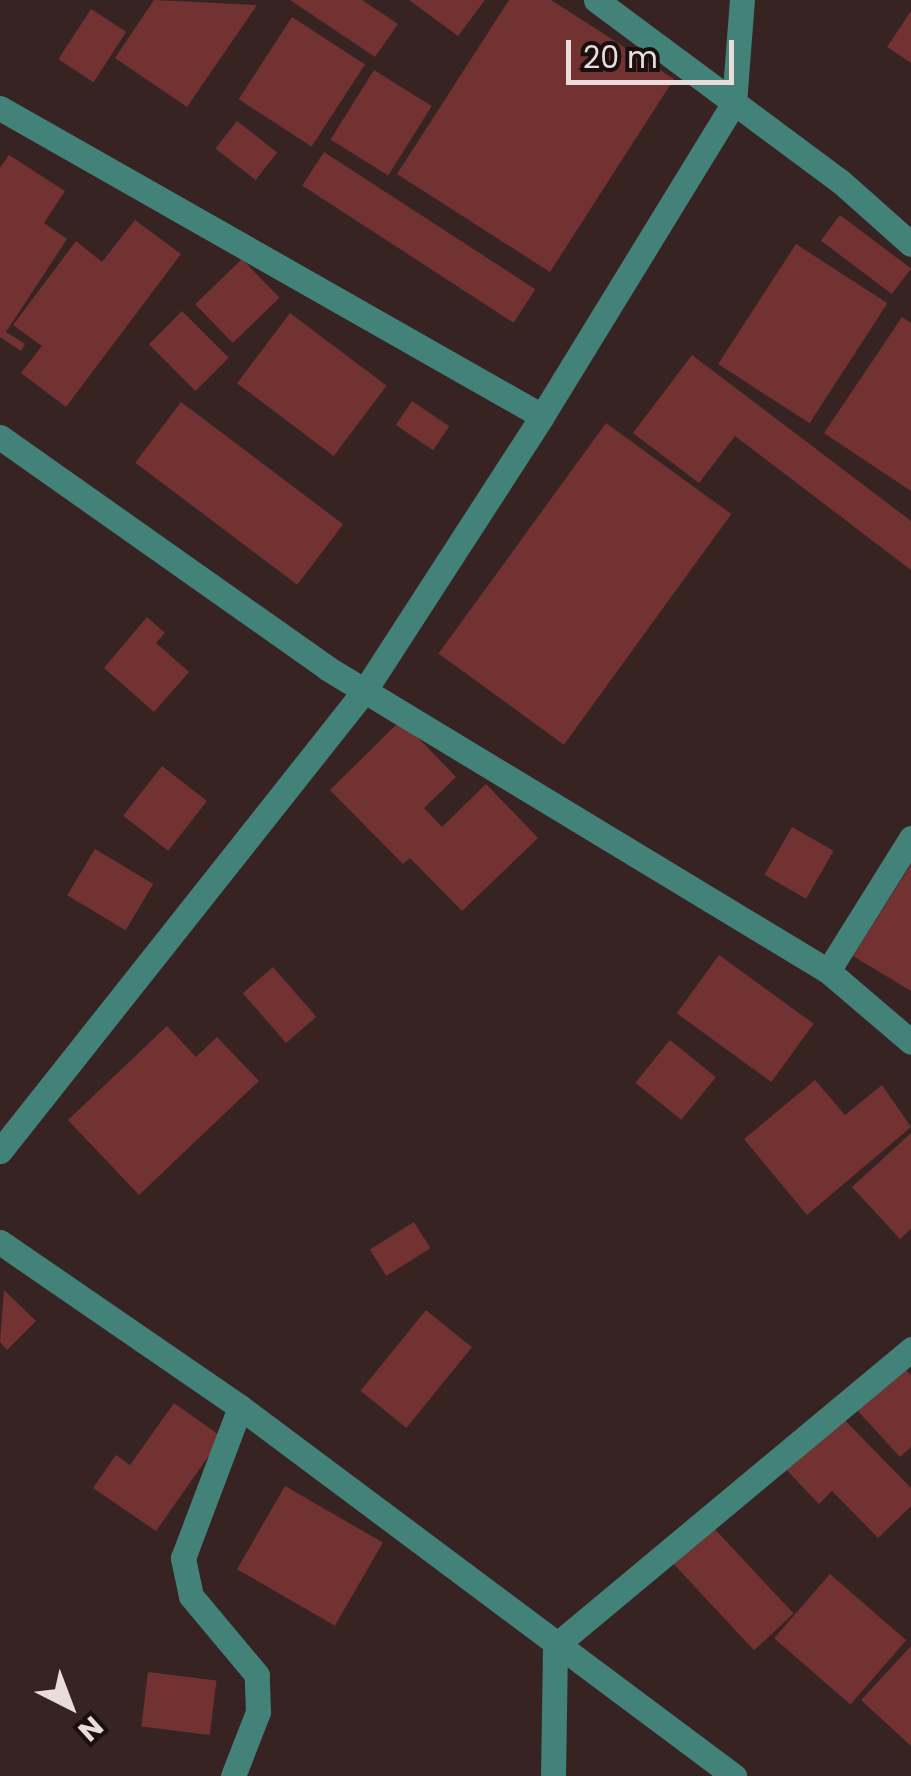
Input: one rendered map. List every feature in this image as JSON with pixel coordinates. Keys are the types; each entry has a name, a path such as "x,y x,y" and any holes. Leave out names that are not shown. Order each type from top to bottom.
{"street":[{"path":"596,0 840,181 911,244"},
{"path":"0,1151 365,690 542,416 734,103 742,0"},
{"path":"0,108 542,416"},
{"path":"0,436 365,690 828,971 911,1042"},
{"path":"828,971 911,838"},
{"path":"0,1242 240,1407 734,1776"},
{"path":"553,1776 555,1646 910,1352"},
{"path":"233,1776 258,1712 257,1675 191,1596 184,1558 240,1407"}],"building":[{"path":"154,0 257,5 187,107 115,58"},
{"path":"290,0 362,0 398,24 375,57"},
{"path":"409,0 485,0 458,36"},
{"path":"509,0 551,0 674,79 550,272 397,174"},
{"path":"91,9 126,32 94,82 58,59"},
{"path":"911,11 911,63 887,47"},
{"path":"292,17 365,64 312,147 239,99"},
{"path":"374,70 432,106 388,176 331,140"},
{"path":"237,121 277,152 256,180 215,149"},
{"path":"324,152 535,289 514,323 302,186"},
{"path":"9,155 65,191 44,223 67,239 6,332 25,344 21,351 0,337 0,168"},
{"path":"840,215 911,269 892,294 821,241"},
{"path":"135,220 181,254 66,407 21,373 42,346 13,325 76,241 102,262"},
{"path":"796,244 887,303 810,423 718,364"},
{"path":"242,259 280,298 233,343 195,304"},
{"path":"182,311 229,358 195,391 149,344"},
{"path":"290,313 387,386 334,456 237,383"},
{"path":"902,317 911,323 911,491 824,433"},
{"path":"692,355 911,521 911,570 735,436 699,483 633,433"},
{"path":"412,401 449,426 433,450 396,425"},
{"path":"181,402 343,524 297,585 135,463"},
{"path":"606,423 731,514 564,745 438,654"},
{"path":"147,617 165,633 156,643 189,672 154,712 104,668"},
{"path":"401,720 456,777 424,808 442,827 486,784 538,838 462,911 410,858 403,864 330,790"},
{"path":"162,766 207,801 168,851 123,816"},
{"path":"792,827 834,851 806,899 764,875"},
{"path":"95,849 153,884 125,930 67,895"},
{"path":"911,864 911,991 853,956"},
{"path":"719,955 814,1024 771,1082 677,1013"},
{"path":"273,967 316,1017 286,1043 243,993"},
{"path":"167,1026 196,1057 217,1037 259,1081 139,1195 68,1120"},
{"path":"670,1040 716,1077 681,1120 635,1083"},
{"path":"815,1080 845,1115 882,1085 911,1127 807,1215 744,1139"},
{"path":"911,1133 911,1229 900,1239 852,1187"},
{"path":"414,1222 430,1248 386,1276 370,1250"},
{"path":"4,1290 36,1321 7,1350 0,1342"},
{"path":"426,1310 472,1347 406,1428 361,1391"},
{"path":"903,1367 911,1375 911,1447 900,1457 857,1410"},
{"path":"174,1403 222,1437 156,1531 93,1488 116,1455 130,1465"},
{"path":"829,1404 911,1488 911,1506 878,1538 832,1491 819,1504 775,1458"},
{"path":"285,1486 383,1542 335,1626 237,1569"},
{"path":"711,1525 794,1613 754,1650 672,1562"},
{"path":"830,1574 906,1640 850,1704 774,1638"},
{"path":"911,1646 911,1746 861,1700"},
{"path":"148,1672 216,1680 210,1735 141,1727"}]}
